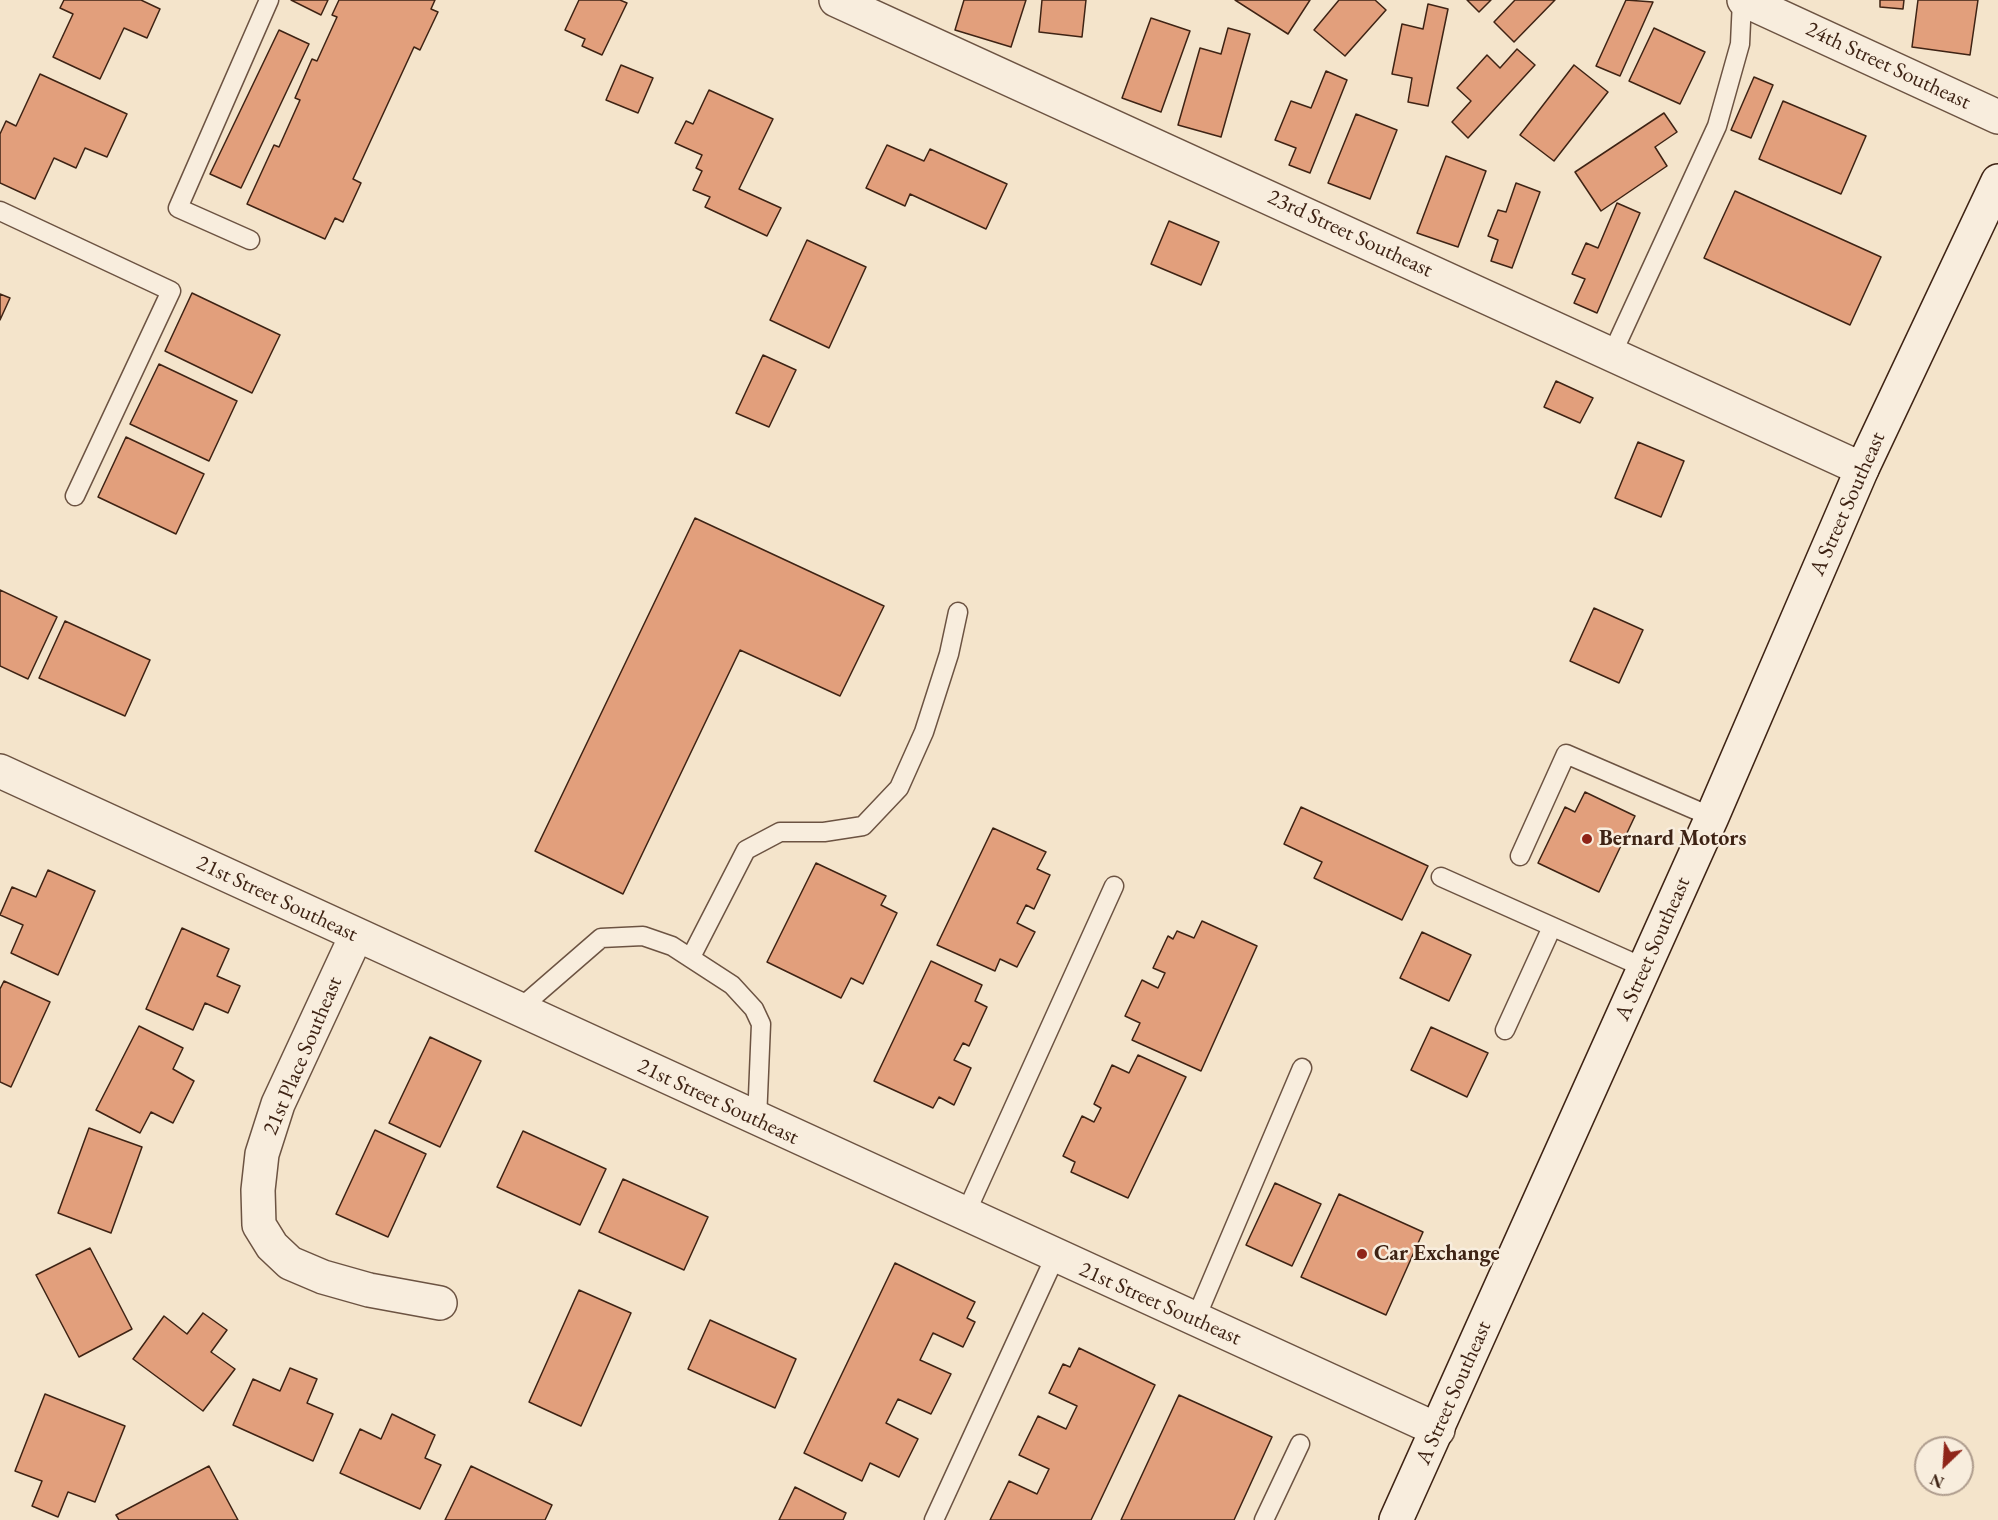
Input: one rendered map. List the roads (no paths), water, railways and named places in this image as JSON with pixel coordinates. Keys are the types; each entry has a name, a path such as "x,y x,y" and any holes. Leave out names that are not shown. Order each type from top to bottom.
{"street":[{"name":"23rd Street Southeast","path":"837,0 1862,469"},
{"name":"24th Street Southeast","path":"1743,0 1998,117"},
{"name":"A Street Southeast","path":"1396,1520 1712,817 1862,469 1998,181"},
{"name":"21st Street Southeast","path":"0,771 1055,1257 1438,1430"},
{"name":"21st Place Southeast","path":"356,936 278,1104 262,1154 258,1190 259,1225 272,1246 290,1263 323,1277 369,1290 440,1303"}],"lane":[{"path":"250,240 178,208 269,0"},
{"path":"1612,354 1717,126 1740,44 1743,0"},
{"path":"0,212 171,291 75,496"},
{"path":"691,957 746,850 780,832 824,832 863,826 898,788 924,732 949,654 958,612"},
{"path":"1520,856 1566,754 1712,817"},
{"path":"1441,877 1645,968"},
{"path":"965,1215 1114,886"},
{"path":"1505,1030 1552,927"},
{"path":"518,1010 601,938 643,936 672,946 732,985 754,1009 761,1024 758,1120"},
{"path":"1195,1320 1302,1068"},
{"path":"934,1520 1055,1257"},
{"path":"1264,1520 1300,1444"}],"place":[{"name":"Bernard Motors","path":"1587,839"},
{"name":"Car Exchange","path":"1362,1254"}]}
